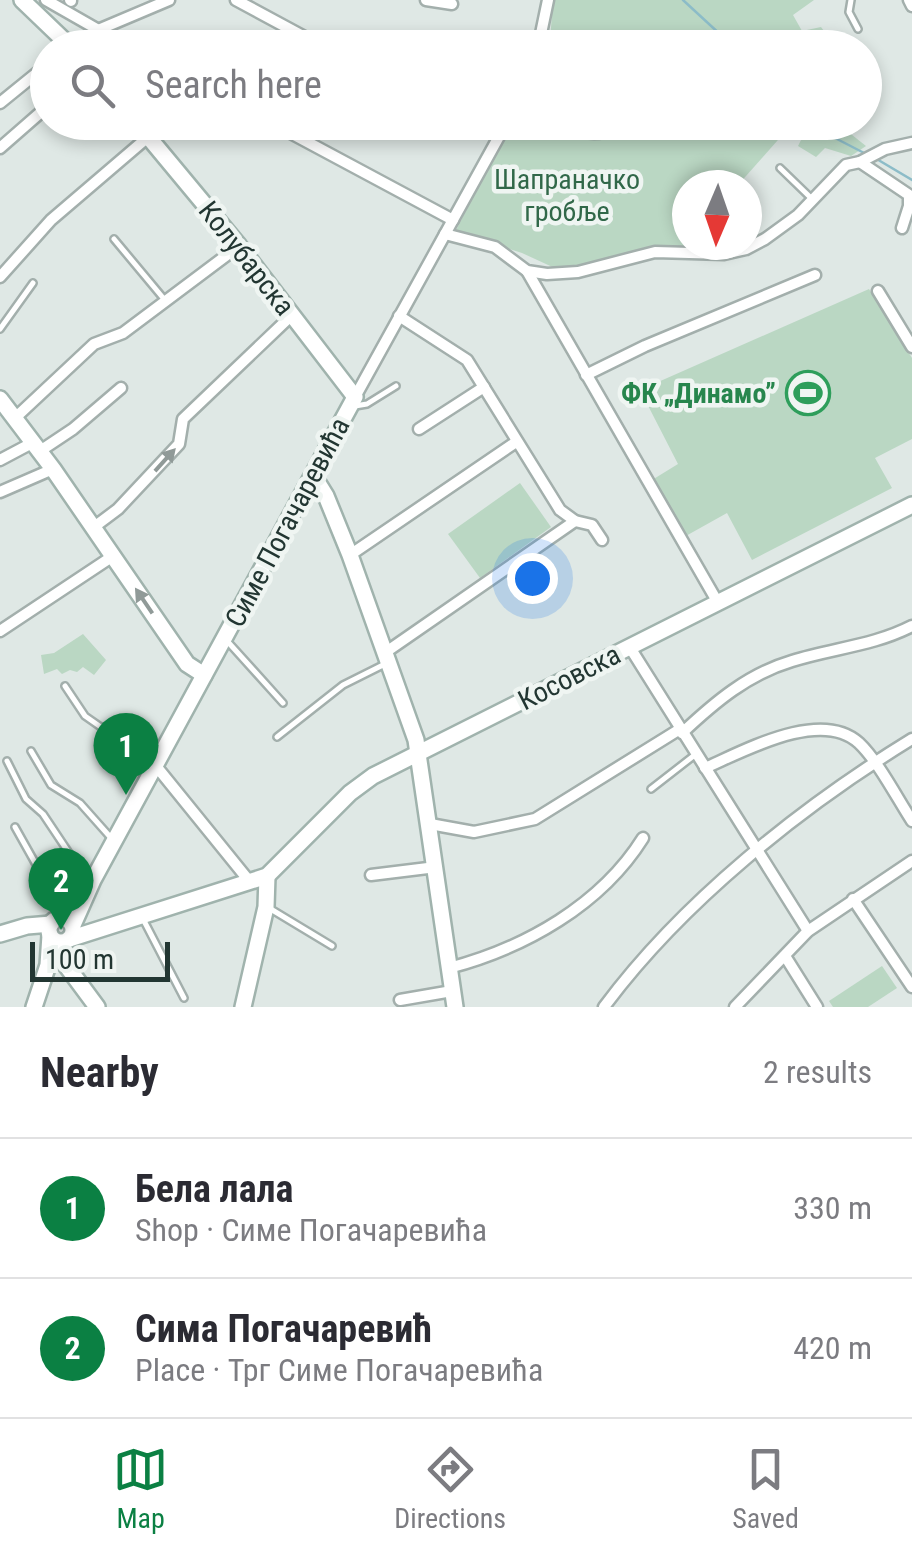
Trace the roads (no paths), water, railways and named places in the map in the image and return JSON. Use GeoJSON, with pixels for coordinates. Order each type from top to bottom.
{"type":"FeatureCollection","features":[{"type":"Feature","properties":{"kind":"street"},"geometry":{"type":"LineString","coordinates":[[22,0],[54,30]]}},
{"type":"Feature","properties":{"kind":"street"},"geometry":{"type":"LineString","coordinates":[[46,0],[98,30],[169,0]]}},
{"type":"Feature","properties":{"kind":"street"},"geometry":{"type":"LineString","coordinates":[[236,0],[292,30]]}},
{"type":"Feature","properties":{"kind":"street"},"geometry":{"type":"LineString","coordinates":[[426,0],[452,4]]}},
{"type":"Feature","properties":{"kind":"street"},"geometry":{"type":"LineString","coordinates":[[542,30],[548,0]]}},
{"type":"Feature","properties":{"kind":"street"},"geometry":{"type":"LineString","coordinates":[[0,104],[30,79]]}},
{"type":"Feature","properties":{"kind":"street"},"geometry":{"type":"LineString","coordinates":[[0,148],[30,122]]}},
{"type":"Feature","properties":{"kind":"street"},"geometry":{"type":"LineString","coordinates":[[0,277],[51,220],[144,140]]}},
{"type":"Feature","properties":{"kind":"street","name":"Колубарска"},"geometry":{"type":"LineString","coordinates":[[151,140],[239,246],[352,401]]}},
{"type":"Feature","properties":{"kind":"street"},"geometry":{"type":"LineString","coordinates":[[304,140],[453,220]]}},
{"type":"Feature","properties":{"kind":"street","name":"Симе Погачаревића"},"geometry":{"type":"LineString","coordinates":[[34,1007],[61,935],[497,140]]}},
{"type":"Feature","properties":{"kind":"street"},"geometry":{"type":"LineString","coordinates":[[527,271],[578,272],[655,252],[724,254],[746,249],[813,200],[846,165],[876,152],[912,144]]}},
{"type":"Feature","properties":{"kind":"street"},"geometry":{"type":"LineString","coordinates":[[861,161],[908,195],[902,228]]}},
{"type":"Feature","properties":{"kind":"street"},"geometry":{"type":"LineString","coordinates":[[445,234],[495,247],[527,271],[717,602]]}},
{"type":"Feature","properties":{"kind":"street"},"geometry":{"type":"LineString","coordinates":[[15,418],[94,344],[123,333],[239,246]]}},
{"type":"Feature","properties":{"kind":"street"},"geometry":{"type":"LineString","coordinates":[[586,375],[815,275]]}},
{"type":"Feature","properties":{"kind":"street"},"geometry":{"type":"LineString","coordinates":[[878,291],[912,348]]}},
{"type":"Feature","properties":{"kind":"street"},"geometry":{"type":"LineString","coordinates":[[94,528],[118,509],[179,444],[180,423],[292,315]]}},
{"type":"Feature","properties":{"kind":"street"},"geometry":{"type":"LineString","coordinates":[[399,316],[466,360],[560,510],[575,521],[592,525],[602,540]]}},
{"type":"Feature","properties":{"kind":"street"},"geometry":{"type":"LineString","coordinates":[[419,429],[484,387]]}},
{"type":"Feature","properties":{"kind":"street"},"geometry":{"type":"LineString","coordinates":[[0,460],[73,429],[121,388]]}},
{"type":"Feature","properties":{"kind":"street"},"geometry":{"type":"LineString","coordinates":[[0,400],[53,469],[187,664],[204,675]]}},
{"type":"Feature","properties":{"kind":"street"},"geometry":{"type":"LineString","coordinates":[[350,555],[516,442]]}},
{"type":"Feature","properties":{"kind":"street"},"geometry":{"type":"LineString","coordinates":[[0,492],[53,469]]}},
{"type":"Feature","properties":{"kind":"street"},"geometry":{"type":"LineString","coordinates":[[313,475],[326,496],[388,657],[418,753],[430,824],[454,999],[400,1000]]}},
{"type":"Feature","properties":{"kind":"street","name":"Косовска"},"geometry":{"type":"LineString","coordinates":[[0,934],[28,926],[61,935],[91,930],[267,876],[362,783],[912,505]]}},
{"type":"Feature","properties":{"kind":"street"},"geometry":{"type":"LineString","coordinates":[[388,657],[575,521]]}},
{"type":"Feature","properties":{"kind":"street"},"geometry":{"type":"LineString","coordinates":[[0,630],[114,556]]}},
{"type":"Feature","properties":{"kind":"street"},"geometry":{"type":"LineString","coordinates":[[430,824],[474,832],[535,818],[681,731],[722,697],[765,671],[809,656],[876,642],[912,626]]}},
{"type":"Feature","properties":{"kind":"street"},"geometry":{"type":"LineString","coordinates":[[629,646],[808,932]]}},
{"type":"Feature","properties":{"kind":"street"},"geometry":{"type":"LineString","coordinates":[[705,768],[810,729],[852,738],[861,744],[912,821]]}},
{"type":"Feature","properties":{"kind":"street"},"geometry":{"type":"LineString","coordinates":[[604,1007],[646,955],[757,851],[912,738]]}},
{"type":"Feature","properties":{"kind":"street"},"geometry":{"type":"LineString","coordinates":[[156,766],[250,882]]}},
{"type":"Feature","properties":{"kind":"street"},"geometry":{"type":"LineString","coordinates":[[449,968],[516,945],[568,914],[614,876],[643,838]]}},
{"type":"Feature","properties":{"kind":"street"},"geometry":{"type":"LineString","coordinates":[[735,1007],[808,932],[912,861]]}},
{"type":"Feature","properties":{"kind":"street"},"geometry":{"type":"LineString","coordinates":[[371,875],[436,867]]}},
{"type":"Feature","properties":{"kind":"street"},"geometry":{"type":"LineString","coordinates":[[243,1007],[266,907],[267,876]]}},
{"type":"Feature","properties":{"kind":"street"},"geometry":{"type":"LineString","coordinates":[[854,899],[912,987]]}},
{"type":"Feature","properties":{"kind":"street"},"geometry":{"type":"LineString","coordinates":[[61,935],[97,1007]]}},
{"type":"Feature","properties":{"kind":"street"},"geometry":{"type":"LineString","coordinates":[[785,956],[817,1007]]}},
{"type":"Feature","properties":{"kind":"lane"},"geometry":{"type":"LineString","coordinates":[[851,0],[848,12],[858,30]]}},
{"type":"Feature","properties":{"kind":"lane"},"geometry":{"type":"LineString","coordinates":[[780,168],[813,200]]}},
{"type":"Feature","properties":{"kind":"lane"},"geometry":{"type":"LineString","coordinates":[[114,239],[166,301]]}},
{"type":"Feature","properties":{"kind":"lane"},"geometry":{"type":"LineString","coordinates":[[0,329],[33,283]]}},
{"type":"Feature","properties":{"kind":"lane","name":"Симе Погачаревића"},"geometry":{"type":"LineString","coordinates":[[352,401],[368,404],[396,386]]}},
{"type":"Feature","properties":{"kind":"lane","name":"Симе Погачаревића"},"geometry":{"type":"LineString","coordinates":[[225,639],[283,703]]}},
{"type":"Feature","properties":{"kind":"lane"},"geometry":{"type":"LineString","coordinates":[[277,737],[343,685],[388,657]]}},
{"type":"Feature","properties":{"kind":"lane"},"geometry":{"type":"LineString","coordinates":[[64,686],[85,716],[156,766]]}},
{"type":"Feature","properties":{"kind":"lane"},"geometry":{"type":"LineString","coordinates":[[31,752],[51,785],[80,802],[114,842]]}},
{"type":"Feature","properties":{"kind":"lane"},"geometry":{"type":"LineString","coordinates":[[651,788],[696,754]]}},
{"type":"Feature","properties":{"kind":"lane"},"geometry":{"type":"LineString","coordinates":[[7,761],[26,799],[43,814],[79,868],[92,880]]}},
{"type":"Feature","properties":{"kind":"lane"},"geometry":{"type":"LineString","coordinates":[[16,827],[45,883],[61,935]]}},
{"type":"Feature","properties":{"kind":"lane"},"geometry":{"type":"LineString","coordinates":[[266,907],[332,946]]}},
{"type":"Feature","properties":{"kind":"lane"},"geometry":{"type":"LineString","coordinates":[[141,914],[184,998]]}},
{"type":"Feature","properties":{"kind":"waterway"},"geometry":{"type":"LineString","coordinates":[[683,0],[716,30]]}},
{"type":"Feature","properties":{"kind":"waterway"},"geometry":{"type":"LineString","coordinates":[[839,140],[868,155]]}},
{"type":"Feature","properties":{"kind":"waterway"},"geometry":{"type":"LineString","coordinates":[[875,158],[912,180]]}},
{"type":"Feature","properties":{"kind":"place","name":"ФК „Динамо”"},"geometry":{"type":"Point","coordinates":[808,393]}},
{"type":"Feature","properties":{"kind":"place","name":"Бела лала"},"geometry":{"type":"Point","coordinates":[126,795]}},
{"type":"Feature","properties":{"kind":"place","name":"Сима Погачаревић"},"geometry":{"type":"Point","coordinates":[61,930]}},
{"type":"Feature","properties":{"kind":"park label","name":"Шапраначко гробље"},"geometry":{"type":"Point","coordinates":[567,195]}}]}
